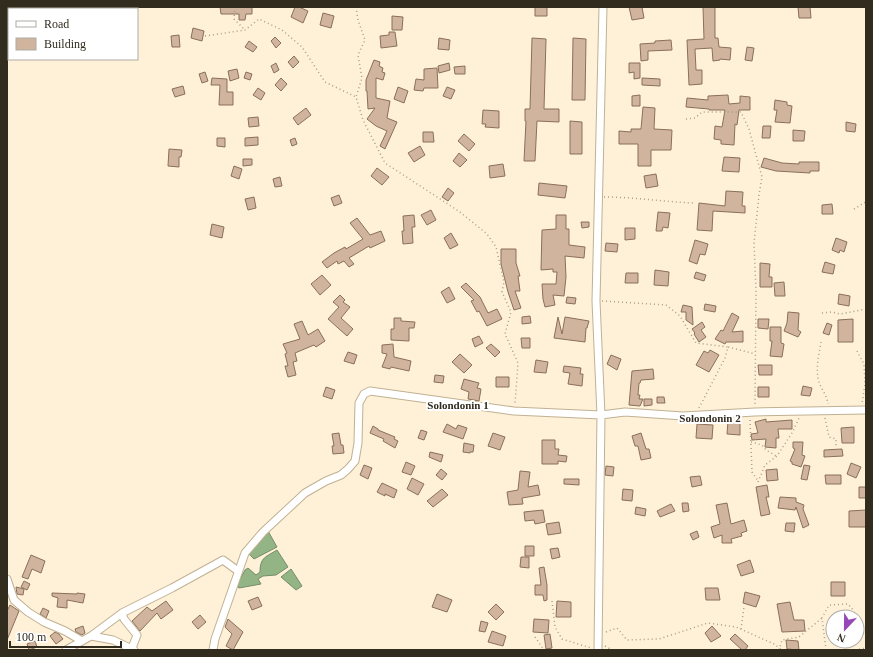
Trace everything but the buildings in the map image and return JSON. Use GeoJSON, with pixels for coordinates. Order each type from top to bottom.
{"type":"FeatureCollection","features":[{"type":"Feature","properties":{"kind":"street"},"geometry":{"type":"LineString","coordinates":[[598,650],[601,415],[596,301],[603,7]]}},
{"type":"Feature","properties":{"kind":"street"},"geometry":{"type":"LineString","coordinates":[[213,650],[215,638],[245,553],[264,532],[305,493],[326,481],[341,475],[355,461],[358,443],[359,403],[364,394],[370,391],[514,411],[601,415],[625,412],[683,416],[752,412],[863,410]]}},
{"type":"Feature","properties":{"kind":"street"},"geometry":{"type":"LineString","coordinates":[[66,650],[91,636],[122,613],[223,560],[238,571]]}},
{"type":"Feature","properties":{"kind":"street"},"geometry":{"type":"LineString","coordinates":[[7,579],[14,600],[28,612],[44,622],[82,641]]}},
{"type":"Feature","properties":{"kind":"street"},"geometry":{"type":"LineString","coordinates":[[91,636],[113,640],[133,649],[137,635],[124,619],[122,613]]}},
{"type":"Feature","properties":{"kind":"path"},"geometry":{"type":"LineString","coordinates":[[235,7],[234,19],[245,30]]}},
{"type":"Feature","properties":{"kind":"path"},"geometry":{"type":"LineString","coordinates":[[356,7],[358,20],[365,40],[358,55],[362,78],[356,97],[363,120],[386,163],[460,212],[487,234],[496,247],[504,282],[502,292],[512,312],[505,334],[518,363],[514,411]]}},
{"type":"Feature","properties":{"kind":"path"},"geometry":{"type":"LineString","coordinates":[[205,36],[245,30],[259,19],[282,30],[302,48],[325,82],[356,97]]}},
{"type":"Feature","properties":{"kind":"path"},"geometry":{"type":"LineString","coordinates":[[686,119],[695,118],[702,112],[741,112],[756,149],[762,177],[754,243],[756,290],[751,442],[752,472],[758,482],[765,465],[776,456],[792,433],[802,411]]}},
{"type":"Feature","properties":{"kind":"path"},"geometry":{"type":"LineString","coordinates":[[598,197],[633,197],[671,202],[694,203]]}},
{"type":"Feature","properties":{"kind":"path"},"geometry":{"type":"LineString","coordinates":[[854,208],[866,202]]}},
{"type":"Feature","properties":{"kind":"path"},"geometry":{"type":"LineString","coordinates":[[596,301],[666,305],[680,316],[696,343],[728,347],[755,354]]}},
{"type":"Feature","properties":{"kind":"path"},"geometry":{"type":"LineString","coordinates":[[822,313],[832,312],[840,314],[866,309]]}},
{"type":"Feature","properties":{"kind":"path"},"geometry":{"type":"LineString","coordinates":[[821,342],[818,360],[818,378],[827,397],[826,410],[829,436],[836,439],[836,446]]}},
{"type":"Feature","properties":{"kind":"path"},"geometry":{"type":"LineString","coordinates":[[696,415],[725,358],[728,347]]}},
{"type":"Feature","properties":{"kind":"path"},"geometry":{"type":"LineString","coordinates":[[857,351],[865,368],[863,410]]}},
{"type":"Feature","properties":{"kind":"path"},"geometry":{"type":"LineString","coordinates":[[751,442],[762,445],[766,450],[776,456]]}},
{"type":"Feature","properties":{"kind":"path"},"geometry":{"type":"LineString","coordinates":[[552,601],[555,627],[562,639],[598,650]]}},
{"type":"Feature","properties":{"kind":"path"},"geometry":{"type":"LineString","coordinates":[[827,609],[829,605],[848,604],[852,609]]}},
{"type":"Feature","properties":{"kind":"path"},"geometry":{"type":"LineString","coordinates":[[741,629],[744,607]]}},
{"type":"Feature","properties":{"kind":"path"},"geometry":{"type":"LineString","coordinates":[[598,634],[617,628],[627,640],[659,638],[708,623],[736,627],[774,644],[780,649],[782,640],[799,637],[822,618],[825,612]]}},
{"type":"Feature","properties":{"kind":"path"},"geometry":{"type":"LineString","coordinates":[[822,618],[823,637],[826,650]]}},
{"type":"Feature","properties":{"kind":"path"},"geometry":{"type":"LineString","coordinates":[[535,638],[544,650]]}},
{"type":"Feature","properties":{"kind":"path"},"geometry":{"type":"LineString","coordinates":[[855,650],[866,648]]}},
{"type":"Feature","properties":{"kind":"shaded area"},"geometry":{"type":"Polygon","coordinates":[[[268,531],[277,547],[254,559],[249,554],[262,535],[268,531]]]}},
{"type":"Feature","properties":{"kind":"shaded area"},"geometry":{"type":"Polygon","coordinates":[[[277,550],[288,567],[276,575],[263,576],[258,579],[261,584],[239,588],[237,585],[245,570],[248,568],[256,575],[260,572],[262,560],[277,550]]]}},
{"type":"Feature","properties":{"kind":"shaded area"},"geometry":{"type":"Polygon","coordinates":[[[291,569],[302,586],[296,590],[281,577],[291,569]]]}},
{"type":"Feature","properties":{"kind":"district","name":"Solondonin 1"},"geometry":{"type":"Point","coordinates":[458,405]}},
{"type":"Feature","properties":{"kind":"district","name":"Solondonin 2"},"geometry":{"type":"Point","coordinates":[710,418]}}]}
